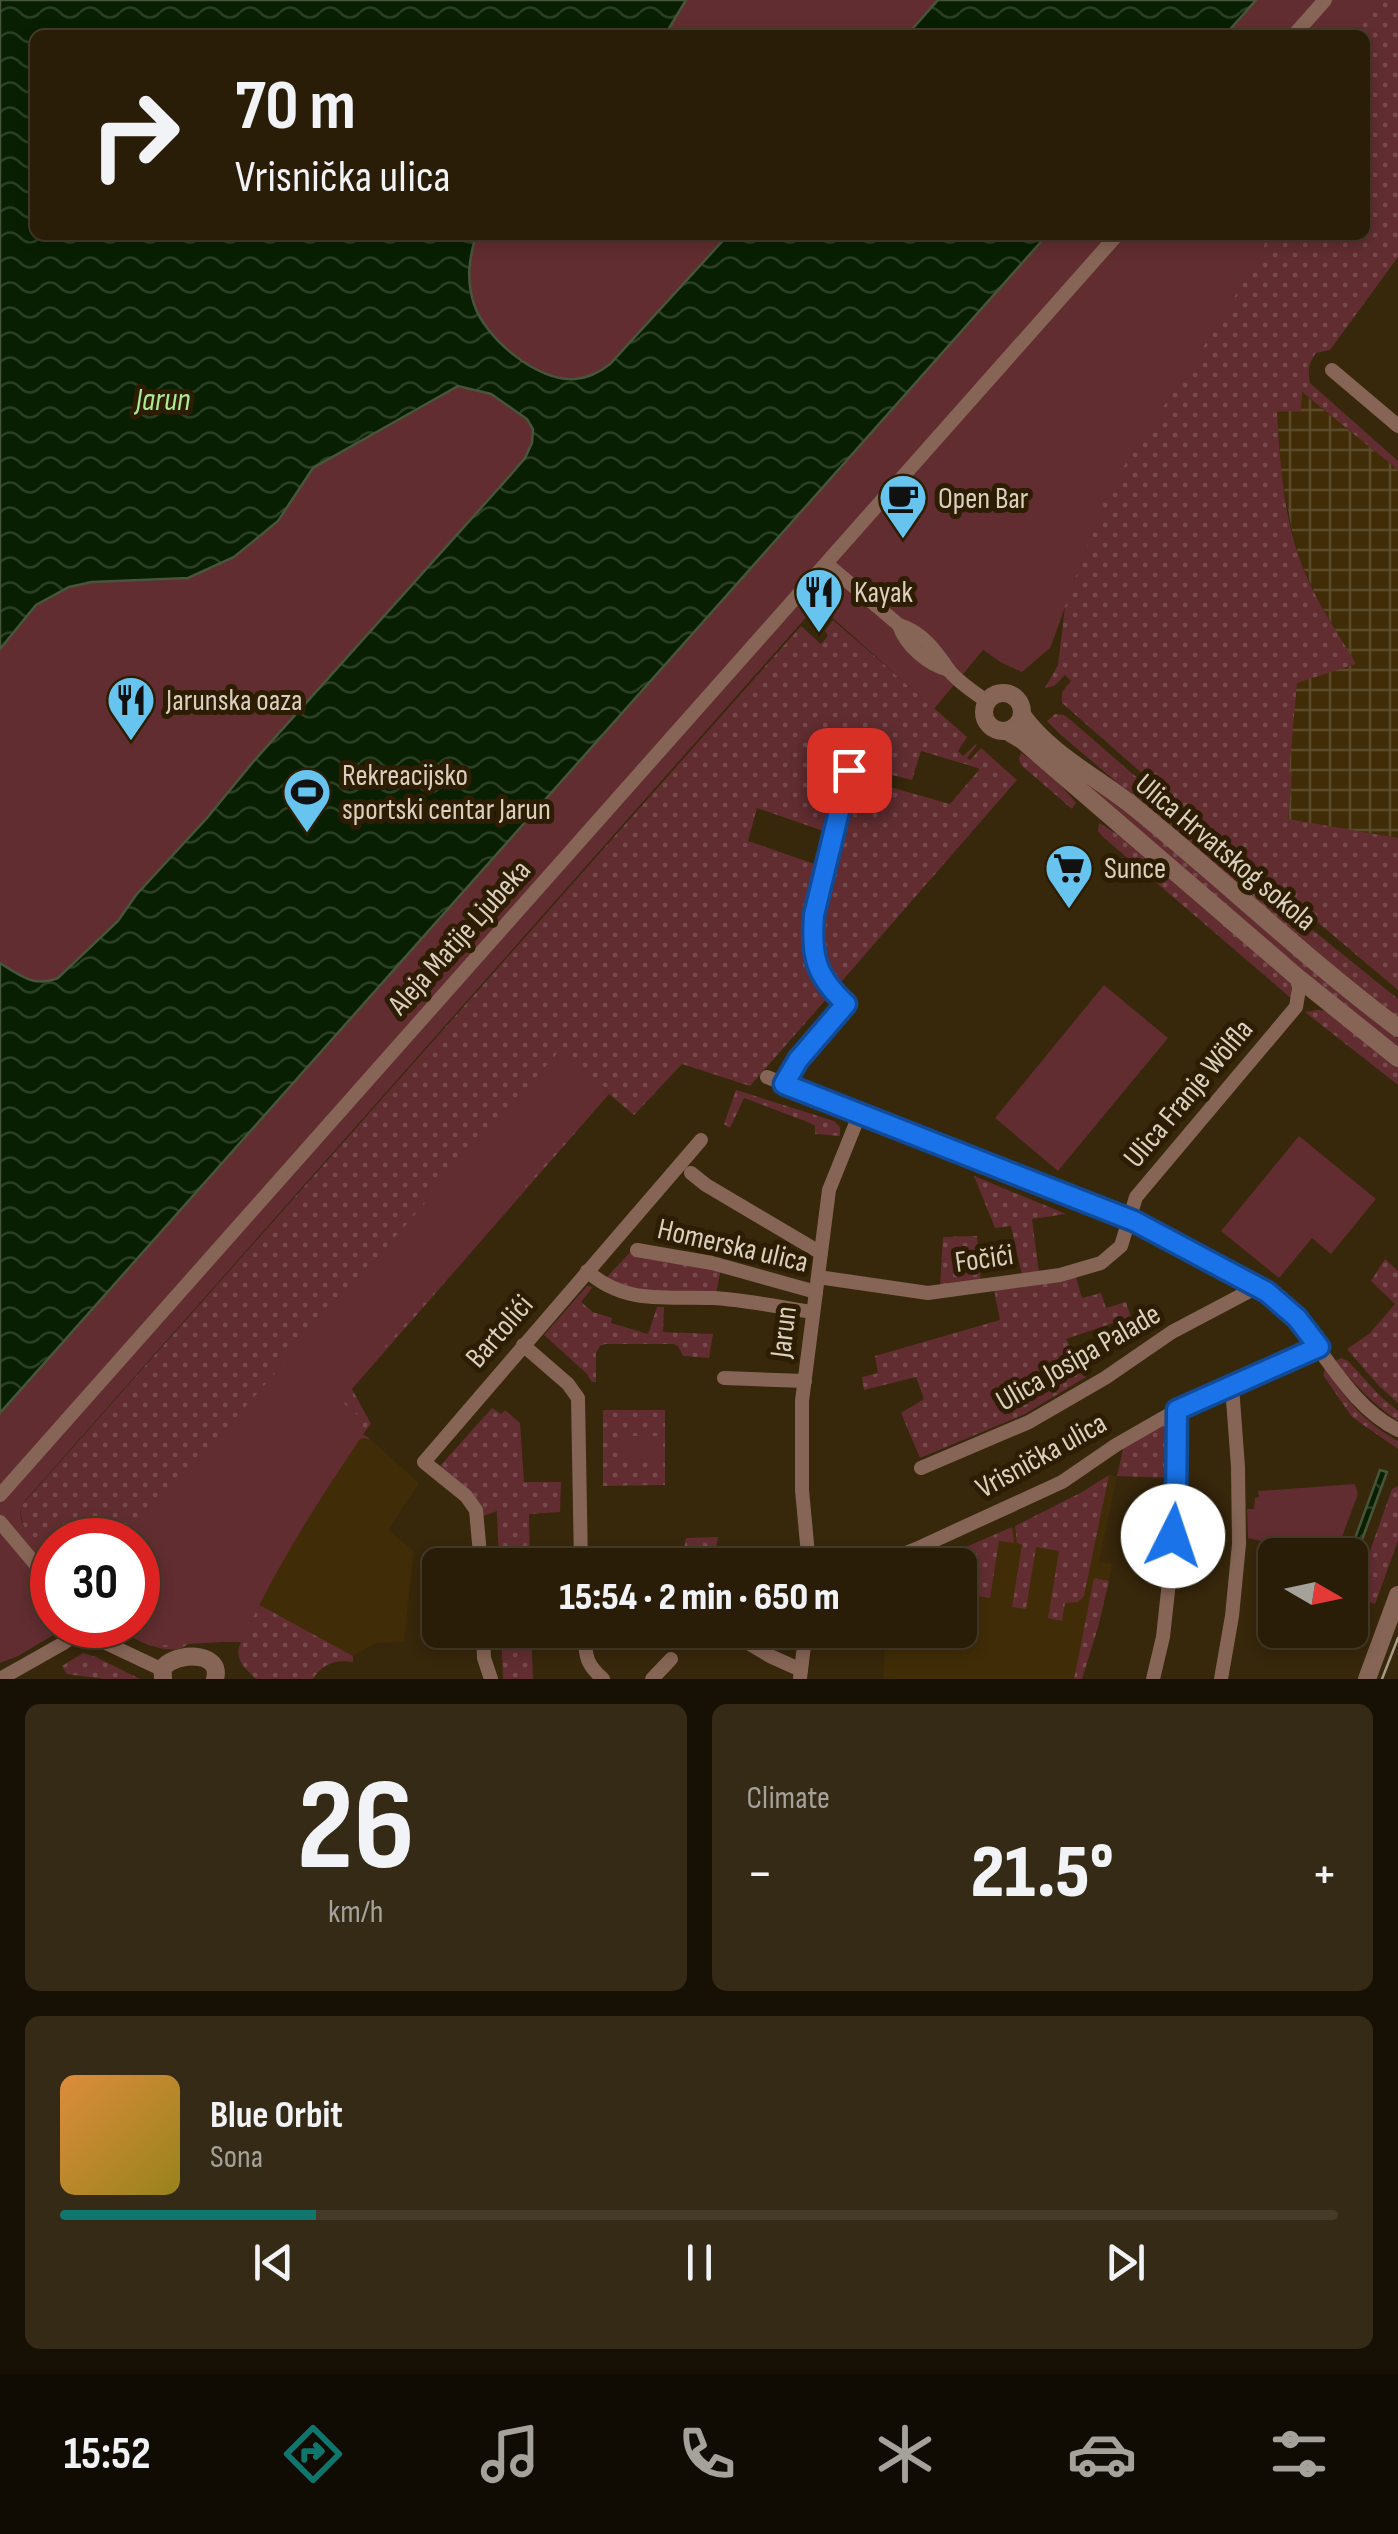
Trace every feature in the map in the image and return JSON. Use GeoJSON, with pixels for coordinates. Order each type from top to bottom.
{"type":"FeatureCollection","features":[{"type":"Feature","properties":{"kind":"street"},"geometry":{"type":"LineString","coordinates":[[1298,30],[1325,0]]}},
{"type":"Feature","properties":{"kind":"street","name":"Aleja Matije Ljubeka"},"geometry":{"type":"LineString","coordinates":[[0,1495],[1114,240]]}},
{"type":"Feature","properties":{"kind":"street"},"geometry":{"type":"LineString","coordinates":[[1332,370],[1398,426]]}},
{"type":"Feature","properties":{"kind":"street"},"geometry":{"type":"LineString","coordinates":[[828,564],[899,625],[912,630],[940,654],[949,670],[987,702]]}},
{"type":"Feature","properties":{"kind":"street"},"geometry":{"type":"LineString","coordinates":[[1007,692],[1021,704],[1022,715],[1017,726],[1006,731],[996,730],[984,712],[987,702],[996,694],[1007,692]]}},
{"type":"Feature","properties":{"kind":"street","name":"Ulica Hrvatskog sokola"},"geometry":{"type":"LineString","coordinates":[[1022,715],[1040,736],[1135,808],[1328,974],[1398,1028]]}},
{"type":"Feature","properties":{"kind":"street","name":"Ulica Hrvatskog sokola"},"geometry":{"type":"LineString","coordinates":[[1006,731],[1027,744],[1297,977],[1398,1058]]}},
{"type":"Feature","properties":{"kind":"street"},"geometry":{"type":"LineString","coordinates":[[784,1084],[798,1060],[846,1004],[817,970],[812,933],[849,770]]}},
{"type":"Feature","properties":{"kind":"street"},"geometry":{"type":"LineString","coordinates":[[1297,977],[1296,1006],[1326,1001]]}},
{"type":"Feature","properties":{"kind":"street","name":"Ulica Franje Wölfla"},"geometry":{"type":"LineString","coordinates":[[1129,1218],[1136,1197],[1296,1006]]}},
{"type":"Feature","properties":{"kind":"street"},"geometry":{"type":"LineString","coordinates":[[766,1077],[1129,1218],[1259,1286],[1286,1307],[1361,1403],[1398,1430]]}},
{"type":"Feature","properties":{"kind":"street","name":"Jarun"},"geometry":{"type":"LineString","coordinates":[[807,1548],[801,1448],[828,1190],[860,1113]]}},
{"type":"Feature","properties":{"kind":"street","name":"Bartolići"},"geometry":{"type":"LineString","coordinates":[[479,1548],[476,1510],[466,1496],[424,1462],[701,1140]]}},
{"type":"Feature","properties":{"kind":"street"},"geometry":{"type":"LineString","coordinates":[[692,1173],[722,1195],[822,1253]]}},
{"type":"Feature","properties":{"kind":"street","name":"Fočići"},"geometry":{"type":"LineString","coordinates":[[817,1285],[928,1293],[1060,1275],[1102,1263],[1112,1256],[1123,1243],[1129,1218]]}},
{"type":"Feature","properties":{"kind":"street","name":"Homerska ulica"},"geometry":{"type":"LineString","coordinates":[[637,1250],[817,1285]]}},
{"type":"Feature","properties":{"kind":"street"},"geometry":{"type":"LineString","coordinates":[[587,1271],[602,1285],[650,1299],[715,1298],[814,1312]]}},
{"type":"Feature","properties":{"kind":"street","name":"Ulica Josipa Palade"},"geometry":{"type":"LineString","coordinates":[[921,1468],[1029,1422],[1172,1332],[1259,1286]]}},
{"type":"Feature","properties":{"kind":"street"},"geometry":{"type":"LineString","coordinates":[[523,1345],[568,1384],[578,1398],[582,1548]]}},
{"type":"Feature","properties":{"kind":"street","name":"Vrisnička ulica"},"geometry":{"type":"LineString","coordinates":[[918,1548],[1062,1482],[1177,1410],[1319,1347]]}},
{"type":"Feature","properties":{"kind":"street"},"geometry":{"type":"LineString","coordinates":[[724,1378],[805,1381]]}},
{"type":"Feature","properties":{"kind":"street"},"geometry":{"type":"LineString","coordinates":[[1221,1679],[1239,1544],[1232,1386]]}},
{"type":"Feature","properties":{"kind":"street"},"geometry":{"type":"LineString","coordinates":[[1152,1679],[1163,1638],[1176,1508],[1177,1410]]}},
{"type":"Feature","properties":{"kind":"street"},"geometry":{"type":"LineString","coordinates":[[0,1522],[30,1556]]}},
{"type":"Feature","properties":{"kind":"street"},"geometry":{"type":"LineString","coordinates":[[1367,1679],[1398,1595]]}},
{"type":"Feature","properties":{"kind":"street"},"geometry":{"type":"LineString","coordinates":[[0,1679],[55,1648]]}},
{"type":"Feature","properties":{"kind":"street"},"geometry":{"type":"LineString","coordinates":[[115,1648],[163,1674],[166,1665],[179,1660],[207,1658],[218,1670],[216,1679]]}},
{"type":"Feature","properties":{"kind":"street"},"geometry":{"type":"LineString","coordinates":[[484,1648],[491,1679]]}},
{"type":"Feature","properties":{"kind":"street"},"geometry":{"type":"LineString","coordinates":[[585,1648],[589,1666],[603,1679]]}},
{"type":"Feature","properties":{"kind":"street"},"geometry":{"type":"LineString","coordinates":[[756,1648],[800,1674],[804,1648]]}},
{"type":"Feature","properties":{"kind":"street"},"geometry":{"type":"LineString","coordinates":[[652,1679],[671,1659]]}},
{"type":"Feature","properties":{"kind":"shaded area","name":"Rekreacijsko sportski centar Jarun"},"geometry":{"type":"Polygon","coordinates":[[[0,0],[1377,0],[1360,30],[30,30],[30,240],[1266,240],[1217,326],[1106,493],[1050,648],[1022,672],[983,650],[934,709],[824,610],[809,614],[23,1503],[21,1520],[30,1534],[32,1648],[0,1663],[0,0]]]}},
{"type":"Feature","properties":{"kind":"shaded area"},"geometry":{"type":"Polygon","coordinates":[[[1356,0],[1398,0],[1398,257],[1330,350],[1316,353],[1310,364],[1310,383],[1398,461],[1398,470],[1302,392],[1301,411],[1277,411],[1283,487],[1294,542],[1311,587],[1356,664],[1297,683],[1288,819],[1398,838],[1398,990],[1062,703],[1062,692],[1071,681],[1065,675],[1054,686],[1045,688],[1058,665],[1065,607],[1050,648],[1037,637],[1144,240],[1370,240],[1370,30],[1331,30],[1356,0]]]}},
{"type":"Feature","properties":{"kind":"shaded area"},"geometry":{"type":"Polygon","coordinates":[[[1300,391],[1398,470],[1398,838],[1288,820],[1297,682],[1355,664],[1317,598],[1292,531],[1281,473],[1277,411],[1301,411],[1300,391]]]}},
{"type":"Feature","properties":{"kind":"shaded area"},"geometry":{"type":"Polygon","coordinates":[[[833,620],[967,737],[958,751],[963,756],[976,744],[967,758],[970,760],[981,748],[1017,780],[835,989],[820,957],[817,922],[849,792],[862,768],[846,764],[829,833],[757,808],[748,841],[820,866],[811,916],[811,949],[820,981],[829,996],[750,1086],[682,1064],[634,1115],[609,1094],[352,1389],[371,1424],[363,1434],[370,1439],[359,1440],[306,1520],[258,1604],[353,1656],[353,1662],[330,1664],[313,1679],[256,1679],[239,1658],[241,1642],[220,1642],[225,1626],[222,1621],[217,1619],[206,1637],[200,1635],[203,1608],[195,1607],[194,1632],[189,1643],[180,1648],[160,1648],[160,1518],[30,1518],[30,1537],[21,1506],[801,626],[821,644],[828,636],[825,631],[833,620]],[[921,751],[912,780],[876,771],[872,782],[950,804],[979,770],[921,751]]]}},
{"type":"Feature","properties":{"kind":"shaded area"},"geometry":{"type":"Polygon","coordinates":[[[1055,714],[1073,722],[1304,923],[1398,999],[1398,1021],[1061,735],[1047,721],[1055,714]]]}},
{"type":"Feature","properties":{"kind":"shaded area"},"geometry":{"type":"Polygon","coordinates":[[[1032,740],[1113,800],[1398,1038],[1398,1050],[1366,1025],[1032,740]]]}},
{"type":"Feature","properties":{"kind":"shaded area"},"geometry":{"type":"Polygon","coordinates":[[[1021,753],[1050,773],[1076,803],[1072,809],[1021,765],[1021,753]]]}},
{"type":"Feature","properties":{"kind":"shaded area"},"geometry":{"type":"Polygon","coordinates":[[[1099,823],[1127,840],[1291,983],[1292,999],[1103,837],[1098,831],[1099,823]]]}},
{"type":"Feature","properties":{"kind":"shaded area"},"geometry":{"type":"Polygon","coordinates":[[[1104,985],[1168,1038],[1058,1171],[995,1118],[1104,985]]]}},
{"type":"Feature","properties":{"kind":"shaded area"},"geometry":{"type":"Polygon","coordinates":[[[1327,1011],[1398,1066],[1398,1085],[1305,1012],[1327,1011]]]}},
{"type":"Feature","properties":{"kind":"shaded area"},"geometry":{"type":"Polygon","coordinates":[[[561,1049],[609,1091],[339,1399],[364,1421],[356,1430],[370,1439],[359,1440],[327,1489],[282,1563],[242,1641],[160,1645],[160,1518],[147,1518],[561,1049]]]}},
{"type":"Feature","properties":{"kind":"shaded area"},"geometry":{"type":"Polygon","coordinates":[[[736,1090],[834,1121],[840,1127],[840,1136],[815,1134],[815,1126],[810,1123],[744,1098],[730,1128],[724,1124],[736,1090]]]}},
{"type":"Feature","properties":{"kind":"shaded area"},"geometry":{"type":"Polygon","coordinates":[[[1299,1136],[1376,1199],[1331,1254],[1312,1238],[1279,1278],[1221,1231],[1299,1136]]]}},
{"type":"Feature","properties":{"kind":"shaded area"},"geometry":{"type":"Polygon","coordinates":[[[969,1162],[1102,1213],[1095,1217],[967,1168],[969,1162]]]}},
{"type":"Feature","properties":{"kind":"shaded area"},"geometry":{"type":"Polygon","coordinates":[[[974,1176],[1066,1214],[1032,1219],[1039,1273],[1022,1275],[1011,1226],[995,1228],[974,1176]]]}},
{"type":"Feature","properties":{"kind":"shaded area"},"geometry":{"type":"Polygon","coordinates":[[[977,1236],[981,1282],[940,1287],[943,1237],[977,1236]]]}},
{"type":"Feature","properties":{"kind":"shaded area"},"geometry":{"type":"Polygon","coordinates":[[[637,1245],[721,1269],[716,1294],[646,1292],[605,1279],[637,1245]]]}},
{"type":"Feature","properties":{"kind":"shaded area"},"geometry":{"type":"Polygon","coordinates":[[[1385,1259],[1398,1271],[1398,1403],[1347,1349],[1369,1334],[1395,1304],[1371,1281],[1385,1259]]]}},
{"type":"Feature","properties":{"kind":"shaded area"},"geometry":{"type":"Polygon","coordinates":[[[1076,1277],[1082,1298],[1101,1293],[1106,1308],[1126,1302],[1131,1317],[1066,1339],[1086,1377],[1025,1414],[920,1458],[901,1413],[924,1399],[916,1377],[864,1390],[862,1377],[878,1373],[875,1356],[1000,1320],[994,1290],[1076,1277]]]}},
{"type":"Feature","properties":{"kind":"shaded area"},"geometry":{"type":"Polygon","coordinates":[[[587,1286],[593,1287],[581,1302],[593,1312],[612,1318],[611,1323],[648,1334],[657,1307],[664,1307],[663,1332],[713,1334],[709,1358],[683,1356],[673,1344],[605,1344],[596,1353],[596,1382],[592,1382],[544,1335],[587,1286]]]}},
{"type":"Feature","properties":{"kind":"shaded area"},"geometry":{"type":"Polygon","coordinates":[[[1341,1358],[1398,1411],[1398,1421],[1349,1378],[1335,1361],[1341,1358]]]}},
{"type":"Feature","properties":{"kind":"shaded area"},"geometry":{"type":"Polygon","coordinates":[[[1325,1368],[1357,1409],[1398,1441],[1398,1449],[1352,1417],[1323,1375],[1325,1368]]]}},
{"type":"Feature","properties":{"kind":"shaded area"},"geometry":{"type":"Polygon","coordinates":[[[492,1408],[501,1414],[505,1410],[520,1423],[524,1482],[561,1482],[560,1512],[529,1514],[530,1548],[498,1548],[497,1511],[483,1516],[440,1466],[492,1408]]]}},
{"type":"Feature","properties":{"kind":"shaded area"},"geometry":{"type":"Polygon","coordinates":[[[603,1410],[665,1410],[665,1485],[603,1486],[603,1410]]]}},
{"type":"Feature","properties":{"kind":"shaded area"},"geometry":{"type":"Polygon","coordinates":[[[1166,1419],[1171,1422],[1172,1478],[1117,1476],[1123,1449],[1166,1419]]]}},
{"type":"Feature","properties":{"kind":"shaded area"},"geometry":{"type":"Polygon","coordinates":[[[620,1436],[662,1436],[661,1461],[619,1460],[620,1436]]]}},
{"type":"Feature","properties":{"kind":"shaded area"},"geometry":{"type":"Polygon","coordinates":[[[363,1438],[370,1439],[419,1483],[388,1530],[414,1551],[404,1642],[376,1643],[353,1656],[258,1604],[306,1520],[363,1438]]]}},
{"type":"Feature","properties":{"kind":"shaded area"},"geometry":{"type":"Polygon","coordinates":[[[1109,1475],[1117,1476],[1099,1562],[1112,1564],[1082,1679],[883,1679],[885,1648],[977,1648],[977,1548],[968,1548],[1041,1516],[1109,1475]]]}},
{"type":"Feature","properties":{"kind":"shaded area"},"geometry":{"type":"Polygon","coordinates":[[[1109,1475],[1084,1596],[1078,1602],[1065,1603],[1062,1621],[1048,1618],[1059,1551],[1036,1547],[1026,1609],[1012,1607],[1022,1545],[1017,1543],[1015,1526],[1109,1475]]]}},
{"type":"Feature","properties":{"kind":"shaded area"},"geometry":{"type":"Polygon","coordinates":[[[1355,1484],[1358,1494],[1342,1538],[1258,1540],[1248,1538],[1247,1509],[1254,1509],[1258,1491],[1355,1484]]]}},
{"type":"Feature","properties":{"kind":"shaded area"},"geometry":{"type":"Polygon","coordinates":[[[1398,1486],[1398,1541],[1375,1604],[1368,1602],[1368,1556],[1392,1489],[1398,1486]]]}},
{"type":"Feature","properties":{"kind":"shaded area"},"geometry":{"type":"Polygon","coordinates":[[[1012,1527],[1014,1543],[999,1541],[990,1598],[977,1596],[977,1548],[964,1548],[1012,1527]]]}},
{"type":"Feature","properties":{"kind":"shaded area"},"geometry":{"type":"Polygon","coordinates":[[[718,1537],[716,1548],[684,1548],[686,1538],[718,1537]]]}},
{"type":"Feature","properties":{"kind":"shaded area"},"geometry":{"type":"Polygon","coordinates":[[[1094,1578],[1109,1581],[1082,1679],[1074,1679],[1094,1578]]]}},
{"type":"Feature","properties":{"kind":"shaded area"},"geometry":{"type":"Polygon","coordinates":[[[502,1648],[532,1648],[533,1679],[503,1679],[502,1648]]]}},
{"type":"Feature","properties":{"kind":"shaded area"},"geometry":{"type":"Polygon","coordinates":[[[83,1653],[140,1679],[67,1674],[62,1666],[83,1653]]]}},
{"type":"Feature","properties":{"kind":"water","name":"Jarun"},"geometry":{"type":"Polygon","coordinates":[[[0,0],[686,0],[668,30],[30,30],[30,240],[475,240],[469,278],[480,317],[514,355],[529,366],[560,378],[585,377],[610,364],[723,240],[1043,240],[0,1413],[0,963],[21,976],[50,981],[58,978],[118,921],[136,895],[525,458],[533,429],[527,419],[491,394],[458,386],[313,468],[278,521],[234,557],[188,578],[92,582],[69,587],[36,605],[0,649],[0,0]]]}},
{"type":"Feature","properties":{"kind":"water"},"geometry":{"type":"Polygon","coordinates":[[[938,0],[1256,0],[1229,30],[911,30],[938,0]]]}},
{"type":"Feature","properties":{"kind":"water"},"geometry":{"type":"Polygon","coordinates":[[[1380,1470],[1387,1472],[1363,1538],[1355,1538],[1380,1470]]]}},
{"type":"Feature","properties":{"kind":"tram line"},"geometry":{"type":"LineString","coordinates":[[1382,1679],[1398,1638]]}},
{"type":"Feature","properties":{"kind":"place","name":"Open Bar"},"geometry":{"type":"Point","coordinates":[903,540]}},
{"type":"Feature","properties":{"kind":"place","name":"Kayak"},"geometry":{"type":"Point","coordinates":[819,634]}},
{"type":"Feature","properties":{"kind":"place","name":"Jarunska oaza"},"geometry":{"type":"Point","coordinates":[131,742]}},
{"type":"Feature","properties":{"kind":"place","name":"Rekreacijsko sportski centar Jarun"},"geometry":{"type":"Point","coordinates":[307,834]}},
{"type":"Feature","properties":{"kind":"place","name":"Sunce"},"geometry":{"type":"Point","coordinates":[1069,910]}},
{"type":"Feature","properties":{"kind":"route"},"geometry":{"type":"LineString","coordinates":[[849,770],[812,933],[817,970],[846,1004],[798,1060],[784,1084],[1134,1221],[1267,1292],[1297,1318],[1319,1347],[1177,1410],[1173,1536]]}}]}
